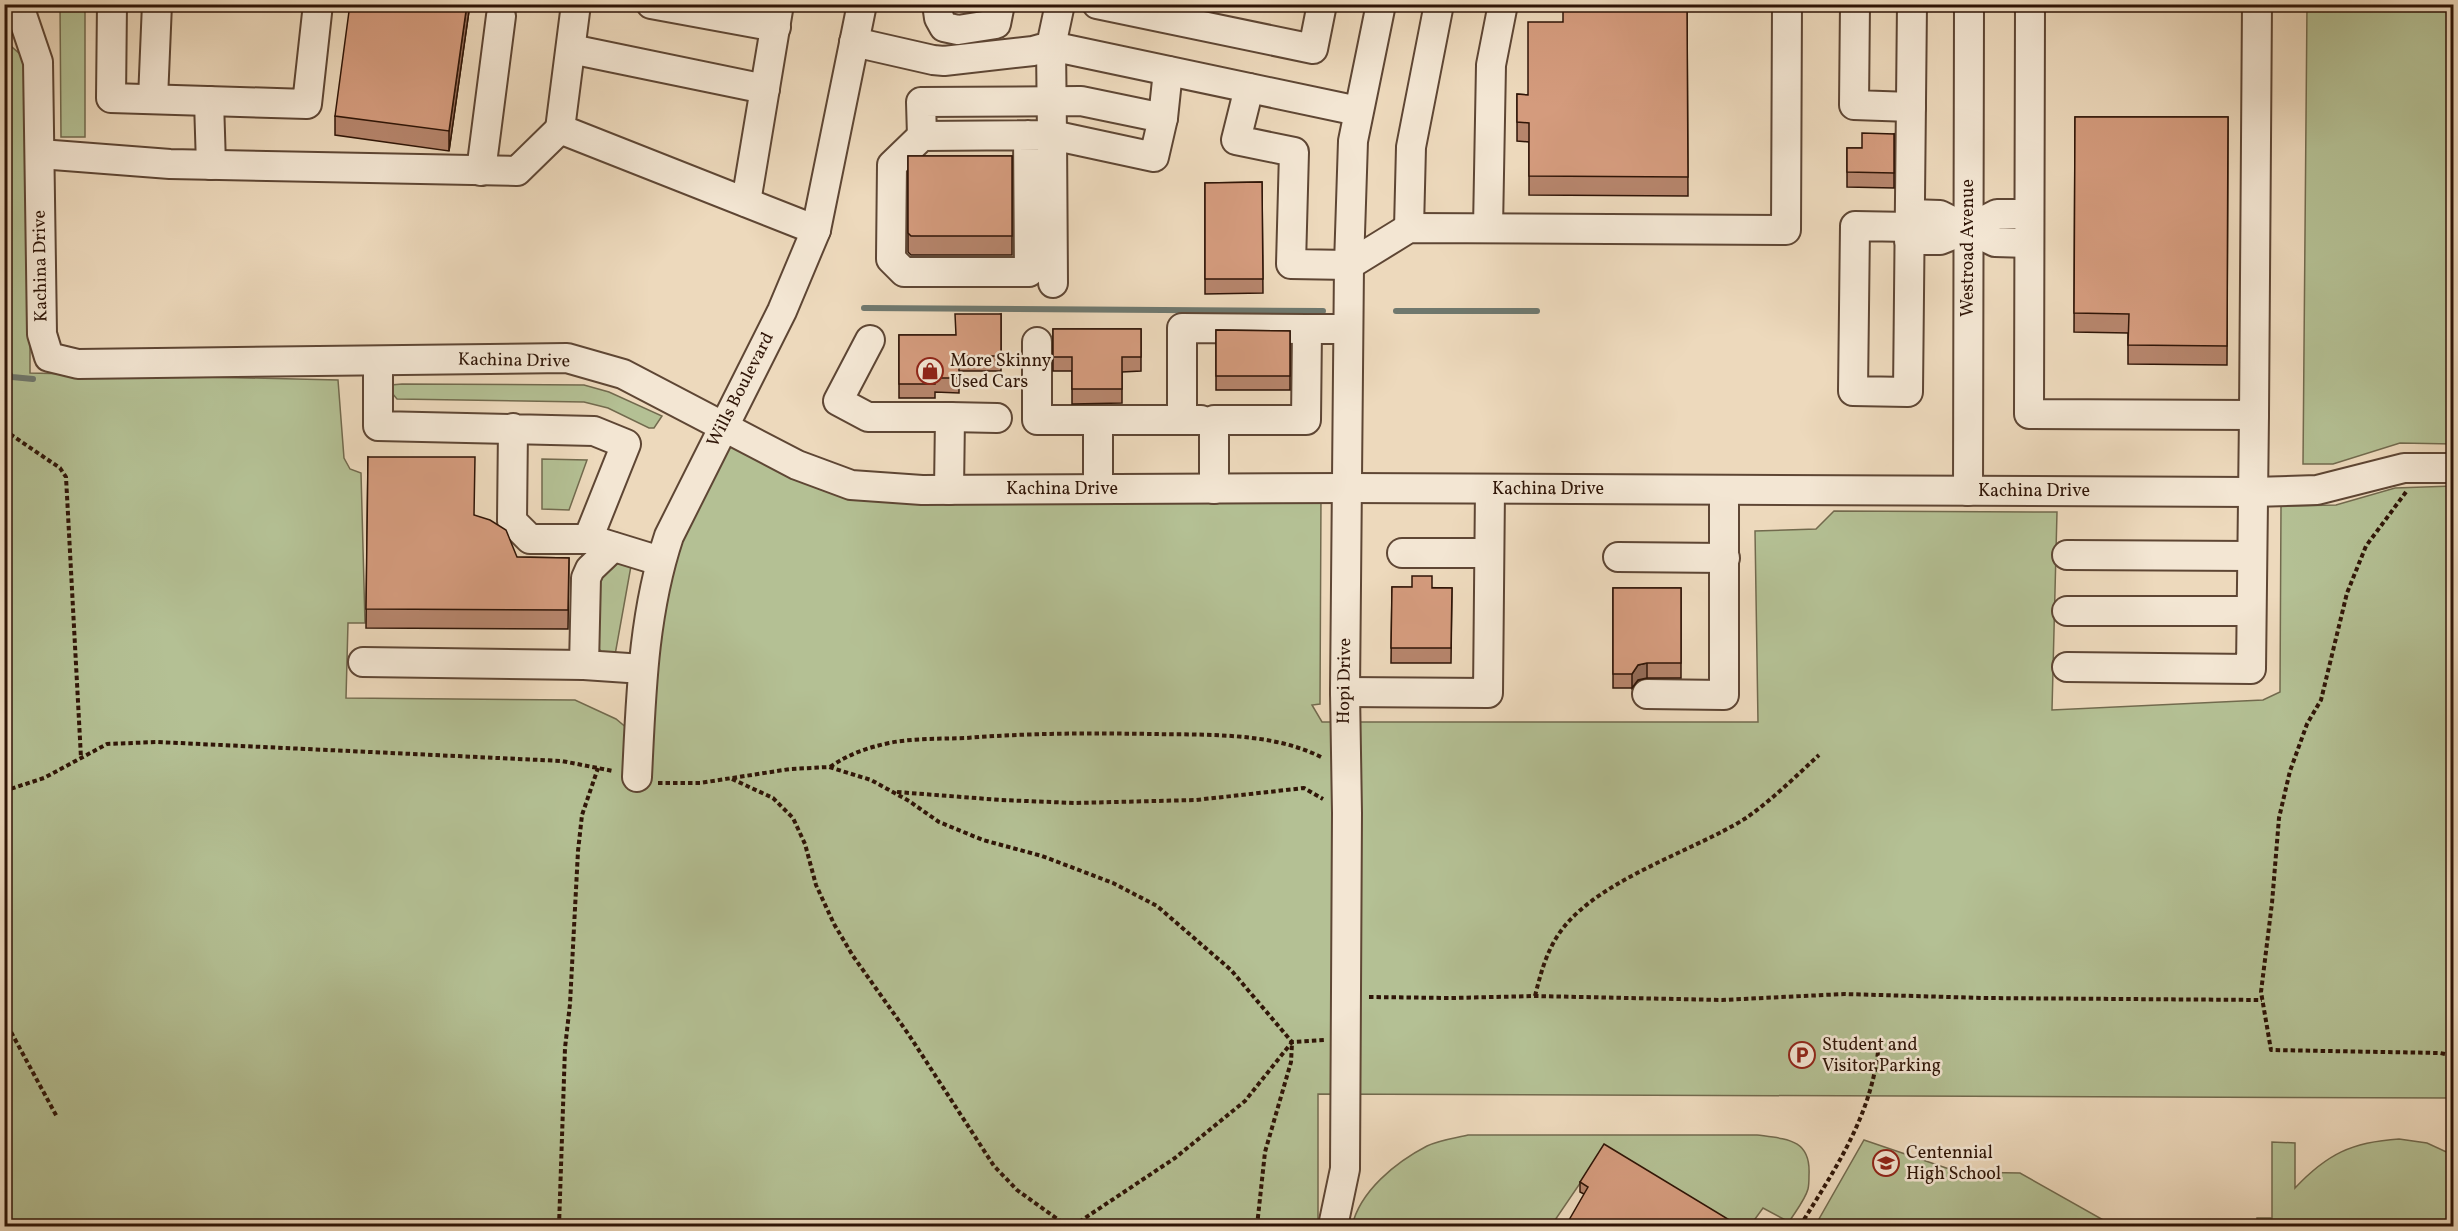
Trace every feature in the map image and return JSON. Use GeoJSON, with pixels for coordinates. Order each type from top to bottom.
{"type":"FeatureCollection","features":[{"type":"Feature","properties":{"kind":"street"},"geometry":{"type":"LineString","coordinates":[[112,4],[111,98],[307,104],[318,4]]}},
{"type":"Feature","properties":{"kind":"street"},"geometry":{"type":"LineString","coordinates":[[153,99],[157,4]]}},
{"type":"Feature","properties":{"kind":"street"},"geometry":{"type":"LineString","coordinates":[[40,154],[170,164],[517,171],[560,129],[576,4]]}},
{"type":"Feature","properties":{"kind":"street"},"geometry":{"type":"LineString","coordinates":[[651,4],[778,16],[746,202]]}},
{"type":"Feature","properties":{"kind":"street","name":"Wills Boulevard"},"geometry":{"type":"LineString","coordinates":[[637,777],[646,629],[660,561],[669,536],[723,425],[782,311],[816,230],[862,4]]}},
{"type":"Feature","properties":{"kind":"street"},"geometry":{"type":"LineString","coordinates":[[937,4],[939,18],[944,27],[958,30],[996,24],[1000,4]]}},
{"type":"Feature","properties":{"kind":"street"},"geometry":{"type":"LineString","coordinates":[[1060,4],[1051,46],[1052,100],[1040,135],[1029,272],[904,272],[891,259],[892,165],[922,136],[1040,135],[1154,157],[1163,118],[1168,71]]}},
{"type":"Feature","properties":{"kind":"street"},"geometry":{"type":"LineString","coordinates":[[1113,6],[1313,49],[1322,4]]}},
{"type":"Feature","properties":{"kind":"street","name":"Hopi Drive"},"geometry":{"type":"LineString","coordinates":[[1333,1227],[1345,1168],[1347,813],[1345,692],[1349,488],[1348,329],[1353,141],[1381,4]]}},
{"type":"Feature","properties":{"kind":"street"},"geometry":{"type":"LineString","coordinates":[[1409,228],[1411,147],[1439,4]]}},
{"type":"Feature","properties":{"kind":"street"},"geometry":{"type":"LineString","coordinates":[[1488,228],[1491,65],[1503,4]]}},
{"type":"Feature","properties":{"kind":"street"},"geometry":{"type":"LineString","coordinates":[[1249,88],[1236,140],[1294,152],[1291,264],[1349,265],[1409,228],[1786,230],[1787,4]]}},
{"type":"Feature","properties":{"kind":"street"},"geometry":{"type":"LineString","coordinates":[[1855,4],[1854,105],[1911,107]]}},
{"type":"Feature","properties":{"kind":"street"},"geometry":{"type":"LineString","coordinates":[[1912,4],[1910,227],[1908,392],[1852,391],[1855,226],[1910,227],[1940,240],[1997,214],[2030,214]]}},
{"type":"Feature","properties":{"kind":"street","name":"Westroad Avenue"},"geometry":{"type":"LineString","coordinates":[[1968,491],[1969,4]]}},
{"type":"Feature","properties":{"kind":"street"},"geometry":{"type":"LineString","coordinates":[[2030,4],[2029,414],[2254,416]]}},
{"type":"Feature","properties":{"kind":"street"},"geometry":{"type":"LineString","coordinates":[[2067,667],[2251,669],[2257,4]]}},
{"type":"Feature","properties":{"kind":"street","name":"Kachina Drive"},"geometry":{"type":"LineString","coordinates":[[20,9],[38,62],[42,334],[49,357],[78,364],[567,358],[623,374],[797,465],[851,485],[949,490],[1349,488],[2253,492],[2317,490],[2404,468],[2454,468]]}},
{"type":"Feature","properties":{"kind":"street"},"geometry":{"type":"LineString","coordinates":[[481,171],[501,16]]}},
{"type":"Feature","properties":{"kind":"street"},"geometry":{"type":"LineString","coordinates":[[854,42],[944,61],[1033,51],[1051,46],[1358,111]]}},
{"type":"Feature","properties":{"kind":"street"},"geometry":{"type":"LineString","coordinates":[[571,49],[765,89]]}},
{"type":"Feature","properties":{"kind":"street"},"geometry":{"type":"LineString","coordinates":[[209,101],[211,165]]}},
{"type":"Feature","properties":{"kind":"street"},"geometry":{"type":"LineString","coordinates":[[922,136],[921,102],[1081,101],[1163,118]]}},
{"type":"Feature","properties":{"kind":"street"},"geometry":{"type":"LineString","coordinates":[[560,129],[816,230]]}},
{"type":"Feature","properties":{"kind":"street"},"geometry":{"type":"LineString","coordinates":[[1040,135],[1053,283]]}},
{"type":"Feature","properties":{"kind":"street"},"geometry":{"type":"LineString","coordinates":[[1968,229],[1995,242],[2030,243]]}},
{"type":"Feature","properties":{"kind":"street"},"geometry":{"type":"LineString","coordinates":[[1182,420],[1182,328],[1348,329]]}},
{"type":"Feature","properties":{"kind":"street"},"geometry":{"type":"LineString","coordinates":[[1037,342],[1037,420],[1306,420],[1307,329]]}},
{"type":"Feature","properties":{"kind":"street"},"geometry":{"type":"LineString","coordinates":[[870,340],[838,401],[868,417],[997,418]]}},
{"type":"Feature","properties":{"kind":"street"},"geometry":{"type":"LineString","coordinates":[[378,361],[378,426],[594,430],[626,444],[600,543],[586,578],[584,665]]}},
{"type":"Feature","properties":{"kind":"street"},"geometry":{"type":"LineString","coordinates":[[949,490],[950,417]]}},
{"type":"Feature","properties":{"kind":"street"},"geometry":{"type":"LineString","coordinates":[[1098,420],[1098,489]]}},
{"type":"Feature","properties":{"kind":"street"},"geometry":{"type":"LineString","coordinates":[[1214,420],[1214,489]]}},
{"type":"Feature","properties":{"kind":"street"},"geometry":{"type":"LineString","coordinates":[[513,428],[512,521],[530,539],[600,543],[660,561]]}},
{"type":"Feature","properties":{"kind":"street"},"geometry":{"type":"LineString","coordinates":[[1345,692],[1488,693],[1490,489]]}},
{"type":"Feature","properties":{"kind":"street"},"geometry":{"type":"LineString","coordinates":[[1647,694],[1724,695],[1724,490]]}},
{"type":"Feature","properties":{"kind":"street"},"geometry":{"type":"LineString","coordinates":[[1402,553],[1489,553]]}},
{"type":"Feature","properties":{"kind":"street"},"geometry":{"type":"LineString","coordinates":[[2067,555],[2252,556]]}},
{"type":"Feature","properties":{"kind":"street"},"geometry":{"type":"LineString","coordinates":[[1618,557],[1725,558]]}},
{"type":"Feature","properties":{"kind":"street"},"geometry":{"type":"LineString","coordinates":[[2067,611],[2252,612]]}},
{"type":"Feature","properties":{"kind":"street"},"geometry":{"type":"LineString","coordinates":[[363,662],[584,665],[643,669]]}},
{"type":"Feature","properties":{"kind":"path"},"geometry":{"type":"LineString","coordinates":[[4,430],[60,468],[66,477],[81,758]]}},
{"type":"Feature","properties":{"kind":"path"},"geometry":{"type":"LineString","coordinates":[[2424,468],[2366,546],[2347,593],[2321,700],[2307,724],[2290,771],[2279,818],[2261,992],[2271,1050],[2440,1053],[2454,1056]]}},
{"type":"Feature","properties":{"kind":"path"},"geometry":{"type":"LineString","coordinates":[[829,768],[849,754],[889,743],[918,739],[1018,734],[1123,734],[1225,736],[1270,742],[1308,750],[1345,770]]}},
{"type":"Feature","properties":{"kind":"path"},"geometry":{"type":"LineString","coordinates":[[4,791],[44,778],[107,744],[157,742],[562,761],[662,784],[700,783],[790,769],[829,768],[871,780],[939,822],[982,840],[1042,856],[1083,871],[1113,883],[1157,906],[1231,970],[1292,1042],[1291,1062],[1265,1152],[1257,1227]]}},
{"type":"Feature","properties":{"kind":"path"},"geometry":{"type":"LineString","coordinates":[[1535,996],[1542,968],[1556,938],[1579,910],[1622,882],[1746,817],[1819,755]]}},
{"type":"Feature","properties":{"kind":"path"},"geometry":{"type":"LineString","coordinates":[[559,1227],[565,1048],[578,851],[582,815],[598,768]]}},
{"type":"Feature","properties":{"kind":"path"},"geometry":{"type":"LineString","coordinates":[[731,778],[773,798],[793,818],[805,844],[816,885],[834,924],[853,956],[909,1035],[994,1166],[1017,1190],[1067,1227]]}},
{"type":"Feature","properties":{"kind":"path"},"geometry":{"type":"LineString","coordinates":[[893,792],[1075,803],[1196,800],[1304,788],[1347,813]]}},
{"type":"Feature","properties":{"kind":"path"},"geometry":{"type":"LineString","coordinates":[[1346,997],[1535,996],[1722,1000],[1844,994],[1984,998],[2262,1000]]}},
{"type":"Feature","properties":{"kind":"path"},"geometry":{"type":"LineString","coordinates":[[4,1019],[57,1117]]}},
{"type":"Feature","properties":{"kind":"path"},"geometry":{"type":"LineString","coordinates":[[1073,1227],[1175,1158],[1245,1101],[1292,1042],[1345,1038]]}},
{"type":"Feature","properties":{"kind":"path"},"geometry":{"type":"LineString","coordinates":[[1800,1227],[1847,1148],[1866,1107],[1875,1079],[1878,1052]]}},
{"type":"Feature","properties":{"kind":"green space"},"geometry":{"type":"Polygon","coordinates":[[[60,5],[85,5],[85,137],[61,137],[60,5]]]}},
{"type":"Feature","properties":{"kind":"green space"},"geometry":{"type":"Polygon","coordinates":[[[2307,5],[2424,5],[2453,10],[2453,444],[2400,443],[2333,464],[2303,464],[2307,5]]]}},
{"type":"Feature","properties":{"kind":"green space"},"geometry":{"type":"Polygon","coordinates":[[[4,40],[21,55],[27,74],[30,147],[30,373],[338,380],[344,458],[350,469],[361,473],[365,623],[348,623],[346,698],[575,700],[616,719],[634,734],[687,505],[725,437],[816,473],[1321,495],[1320,704],[1312,705],[1322,722],[1758,722],[1755,531],[1816,529],[1834,511],[2057,512],[2052,710],[2263,700],[2280,692],[2281,506],[2336,505],[2395,488],[2453,486],[2453,1098],[1318,1094],[1318,1226],[5,1226],[4,40]]]}},
{"type":"Feature","properties":{"kind":"green space"},"geometry":{"type":"Polygon","coordinates":[[[391,385],[584,385],[609,392],[662,416],[654,428],[649,428],[608,408],[584,402],[397,399],[392,393],[391,385]]]}},
{"type":"Feature","properties":{"kind":"green space"},"geometry":{"type":"Polygon","coordinates":[[[542,459],[587,460],[569,510],[542,509],[542,459]]]}},
{"type":"Feature","properties":{"kind":"green space"},"geometry":{"type":"Polygon","coordinates":[[[618,563],[631,566],[615,655],[604,654],[596,646],[598,582],[618,563]]]}},
{"type":"Feature","properties":{"kind":"green space"},"geometry":{"type":"Polygon","coordinates":[[[1468,1135],[1757,1135],[1778,1138],[1795,1143],[1806,1154],[1809,1163],[1808,1187],[1807,1193],[1789,1222],[1763,1208],[1750,1226],[1732,1226],[1604,1148],[1551,1226],[1352,1226],[1356,1213],[1371,1190],[1403,1160],[1427,1146],[1468,1135]]]}},
{"type":"Feature","properties":{"kind":"green space"},"geometry":{"type":"Polygon","coordinates":[[[2399,1139],[2427,1143],[2453,1155],[2453,1226],[2257,1226],[2257,1218],[2272,1218],[2272,1142],[2295,1143],[2295,1188],[2318,1166],[2341,1152],[2367,1143],[2399,1139]]]}},
{"type":"Feature","properties":{"kind":"green space"},"geometry":{"type":"Polygon","coordinates":[[[1864,1140],[1958,1172],[2020,1173],[2114,1226],[1815,1226],[1864,1140]]]}},
{"type":"Feature","properties":{"kind":"building"},"geometry":{"type":"Polygon","coordinates":[[[350,4],[467,4],[449,131],[335,116],[350,4]]]}},
{"type":"Feature","properties":{"kind":"building"},"geometry":{"type":"Polygon","coordinates":[[[1563,4],[1687,4],[1688,177],[1529,176],[1529,123],[1517,122],[1517,94],[1528,95],[1528,22],[1563,22],[1563,4]]]}},
{"type":"Feature","properties":{"kind":"building"},"geometry":{"type":"Polygon","coordinates":[[[2075,117],[2228,117],[2227,346],[2128,345],[2129,314],[2074,313],[2075,117]]]}},
{"type":"Feature","properties":{"kind":"building"},"geometry":{"type":"Polygon","coordinates":[[[1862,133],[1894,134],[1894,173],[1847,172],[1847,148],[1862,148],[1862,133]]]}},
{"type":"Feature","properties":{"kind":"building"},"geometry":{"type":"Polygon","coordinates":[[[908,156],[1012,156],[1012,236],[911,236],[908,233],[908,156]]]}},
{"type":"Feature","properties":{"kind":"building"},"geometry":{"type":"Polygon","coordinates":[[[1262,182],[1263,279],[1205,279],[1205,183],[1262,182]]]}},
{"type":"Feature","properties":{"kind":"building"},"geometry":{"type":"Polygon","coordinates":[[[955,314],[1001,314],[1001,356],[959,356],[959,378],[935,378],[935,384],[899,384],[899,335],[956,335],[955,314]]]}},
{"type":"Feature","properties":{"kind":"building"},"geometry":{"type":"Polygon","coordinates":[[[1053,329],[1141,329],[1141,357],[1122,357],[1122,389],[1072,389],[1072,357],[1053,357],[1053,329]]]}},
{"type":"Feature","properties":{"kind":"building"},"geometry":{"type":"Polygon","coordinates":[[[1216,330],[1290,331],[1290,376],[1216,376],[1216,330]]]}},
{"type":"Feature","properties":{"kind":"building"},"geometry":{"type":"Polygon","coordinates":[[[368,457],[475,457],[474,515],[490,520],[506,530],[517,557],[569,558],[568,610],[366,609],[368,457]]]}},
{"type":"Feature","properties":{"kind":"building"},"geometry":{"type":"Polygon","coordinates":[[[1412,576],[1432,576],[1432,588],[1452,588],[1451,648],[1391,648],[1392,587],[1412,587],[1412,576]]]}},
{"type":"Feature","properties":{"kind":"building"},"geometry":{"type":"Polygon","coordinates":[[[1613,588],[1681,588],[1681,663],[1647,663],[1638,665],[1632,674],[1613,674],[1613,588]]]}},
{"type":"Feature","properties":{"kind":"building"},"geometry":{"type":"Polygon","coordinates":[[[1604,1144],[1741,1227],[1565,1227],[1588,1187],[1580,1182],[1604,1144]]]}},
{"type":"Feature","properties":{"kind":"waterway"},"geometry":{"type":"LineString","coordinates":[[864,308],[1323,311]]}},
{"type":"Feature","properties":{"kind":"waterway"},"geometry":{"type":"LineString","coordinates":[[1396,311],[1537,311]]}},
{"type":"Feature","properties":{"kind":"waterway"},"geometry":{"type":"LineString","coordinates":[[4,369],[12,377],[33,379]]}},
{"type":"Feature","properties":{"kind":"place","name":"More Skinny Used Cars"},"geometry":{"type":"Point","coordinates":[930,371]}},
{"type":"Feature","properties":{"kind":"place","name":"Student and Visitor Parking"},"geometry":{"type":"Point","coordinates":[1802,1055]}},
{"type":"Feature","properties":{"kind":"place","name":"Centennial High School"},"geometry":{"type":"Point","coordinates":[1886,1163]}}]}
